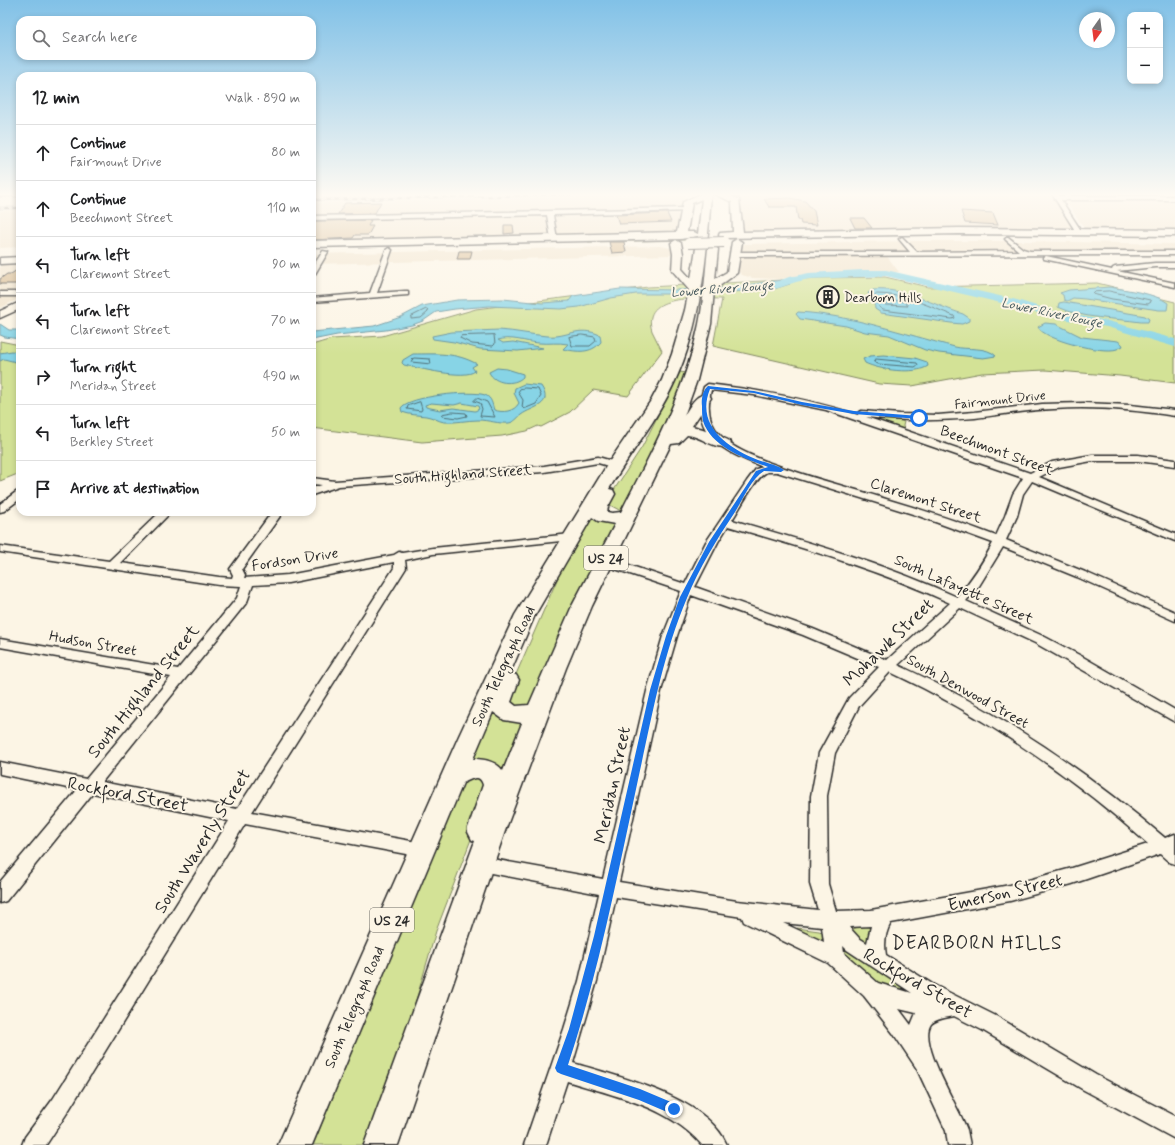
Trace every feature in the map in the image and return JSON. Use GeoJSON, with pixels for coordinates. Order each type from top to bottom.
{"type":"FeatureCollection","features":[{"type":"Feature","properties":{"kind":"main road"},"geometry":{"type":"LineString","coordinates":[[316,252],[360,247]]}},
{"type":"Feature","properties":{"kind":"main road"},"geometry":{"type":"LineString","coordinates":[[678,247],[678,274],[688,282],[694,293]]}},
{"type":"Feature","properties":{"kind":"main road","name":"South Telegraph Road"},"geometry":{"type":"LineString","coordinates":[[295,1145],[520,627],[571,537],[615,465],[659,399],[679,354],[694,293],[702,247]]}},
{"type":"Feature","properties":{"kind":"main road","name":"US 24"},"geometry":{"type":"LineString","coordinates":[[381,1145],[481,864],[538,712],[582,606],[672,427],[690,380],[705,324],[711,270],[718,247]]}},
{"type":"Feature","properties":{"kind":"main road"},"geometry":{"type":"LineString","coordinates":[[709,292],[730,275],[733,270],[736,247]]}},
{"type":"Feature","properties":{"kind":"main road"},"geometry":{"type":"LineString","coordinates":[[0,252],[16,254]]}},
{"type":"Feature","properties":{"kind":"main road"},"geometry":{"type":"LineString","coordinates":[[0,261],[16,255]]}},
{"type":"Feature","properties":{"kind":"main road"},"geometry":{"type":"LineString","coordinates":[[677,267],[681,270],[688,271],[694,271],[698,268]]}},
{"type":"Feature","properties":{"kind":"main road"},"geometry":{"type":"LineString","coordinates":[[711,270],[723,273],[733,270]]}},
{"type":"Feature","properties":{"kind":"main road"},"geometry":{"type":"LineString","coordinates":[[0,315],[16,307]]}},
{"type":"Feature","properties":{"kind":"main road"},"geometry":{"type":"LineString","coordinates":[[659,452],[672,442],[681,431],[706,393],[690,380]]}},
{"type":"Feature","properties":{"kind":"main road"},"geometry":{"type":"LineString","coordinates":[[628,515],[608,518],[602,516],[598,512],[637,449],[641,427]]}},
{"type":"Feature","properties":{"kind":"main road"},"geometry":{"type":"LineString","coordinates":[[681,431],[698,431],[723,443]]}},
{"type":"Feature","properties":{"kind":"main road"},"geometry":{"type":"LineString","coordinates":[[538,712],[524,715],[513,714],[504,711],[499,704],[502,693],[549,588],[551,570]]}},
{"type":"Feature","properties":{"kind":"main road"},"geometry":{"type":"LineString","coordinates":[[454,776],[472,768],[485,769],[493,776],[495,785],[481,828],[481,864]]}},
{"type":"Feature","properties":{"kind":"street"},"geometry":{"type":"LineString","coordinates":[[373,295],[391,247]]}},
{"type":"Feature","properties":{"kind":"street"},"geometry":{"type":"LineString","coordinates":[[909,247],[915,254]]}},
{"type":"Feature","properties":{"kind":"street"},"geometry":{"type":"LineString","coordinates":[[1019,247],[1027,253],[1104,270],[1124,271],[1175,285]]}},
{"type":"Feature","properties":{"kind":"street"},"geometry":{"type":"LineString","coordinates":[[316,267],[325,252]]}},
{"type":"Feature","properties":{"kind":"street"},"geometry":{"type":"LineString","coordinates":[[734,254],[1175,253]]}},
{"type":"Feature","properties":{"kind":"street"},"geometry":{"type":"LineString","coordinates":[[1124,271],[1155,265],[1175,265]]}},
{"type":"Feature","properties":{"kind":"street"},"geometry":{"type":"LineString","coordinates":[[316,300],[405,293]]}},
{"type":"Feature","properties":{"kind":"street"},"geometry":{"type":"LineString","coordinates":[[0,294],[16,294]]}},
{"type":"Feature","properties":{"kind":"street","name":"Beechmont Street"},"geometry":{"type":"LineString","coordinates":[[706,393],[754,392],[828,408],[1031,477],[1175,538]]}},
{"type":"Feature","properties":{"kind":"street","name":"Claremont Street"},"geometry":{"type":"LineString","coordinates":[[706,393],[706,421],[714,435],[723,443],[755,460],[818,483],[872,497],[1000,541],[1085,576],[1175,617]]}},
{"type":"Feature","properties":{"kind":"street","name":"Fairmount Drive"},"geometry":{"type":"LineString","coordinates":[[828,408],[871,415],[913,418],[961,416],[1038,407],[1066,406],[1116,407],[1175,413]]}},
{"type":"Feature","properties":{"kind":"street"},"geometry":{"type":"LineString","coordinates":[[911,435],[907,431],[905,425],[907,420],[913,418]]}},
{"type":"Feature","properties":{"kind":"street"},"geometry":{"type":"LineString","coordinates":[[1031,477],[1056,464],[1083,459],[1126,457],[1175,463]]}},
{"type":"Feature","properties":{"kind":"street","name":"South Highland Street"},"geometry":{"type":"LineString","coordinates":[[316,491],[338,483],[544,468],[598,460],[615,465]]}},
{"type":"Feature","properties":{"kind":"street","name":"Meridan Street"},"geometry":{"type":"LineString","coordinates":[[535,1145],[588,981],[654,690],[670,636],[687,589],[712,542],[758,472],[766,469],[781,470]]}},
{"type":"Feature","properties":{"kind":"street","name":"Mohawk Street"},"geometry":{"type":"LineString","coordinates":[[835,957],[830,919],[819,884],[819,796],[827,753],[854,702],[888,666],[959,602],[983,571],[1000,541],[1011,516],[1018,494],[1026,481],[1031,477]]}},
{"type":"Feature","properties":{"kind":"street"},"geometry":{"type":"LineString","coordinates":[[316,481],[338,483]]}},
{"type":"Feature","properties":{"kind":"street"},"geometry":{"type":"LineString","coordinates":[[0,509],[16,497]]}},
{"type":"Feature","properties":{"kind":"street"},"geometry":{"type":"LineString","coordinates":[[112,565],[162,516]]}},
{"type":"Feature","properties":{"kind":"street","name":"South Highland Street"},"geometry":{"type":"LineString","coordinates":[[0,895],[243,598],[243,582],[236,569],[275,516]]}},
{"type":"Feature","properties":{"kind":"street","name":"South Lafayette Street"},"geometry":{"type":"LineString","coordinates":[[726,522],[883,571],[959,602],[1078,660],[1175,717]]}},
{"type":"Feature","properties":{"kind":"street","name":"Fordson Drive"},"geometry":{"type":"LineString","coordinates":[[0,549],[219,581],[243,582],[307,576],[399,556],[468,546],[571,537]]}},
{"type":"Feature","properties":{"kind":"street","name":"South Waverly Street"},"geometry":{"type":"LineString","coordinates":[[33,1145],[60,1106],[240,816],[400,568],[399,556]]}},
{"type":"Feature","properties":{"kind":"street","name":"South Denwood Street"},"geometry":{"type":"LineString","coordinates":[[604,561],[803,629],[888,666],[958,701],[1022,740],[1108,800],[1171,848]]}},
{"type":"Feature","properties":{"kind":"street","name":"Hudson Street"},"geometry":{"type":"LineString","coordinates":[[0,643],[181,674]]}},
{"type":"Feature","properties":{"kind":"street","name":"Rockford Street"},"geometry":{"type":"LineString","coordinates":[[0,768],[240,816],[422,850]]}},
{"type":"Feature","properties":{"kind":"street","name":"Emerson Street"},"geometry":{"type":"LineString","coordinates":[[830,919],[871,918],[885,916],[1010,893],[1171,848]]}},
{"type":"Feature","properties":{"kind":"street"},"geometry":{"type":"LineString","coordinates":[[481,864],[609,889],[737,910],[830,919]]}},
{"type":"Feature","properties":{"kind":"street"},"geometry":{"type":"LineString","coordinates":[[737,910],[835,957],[871,989],[900,1026],[924,1062],[956,1130],[959,1145]]}},
{"type":"Feature","properties":{"kind":"street"},"geometry":{"type":"LineString","coordinates":[[879,961],[876,953],[876,934],[879,924],[885,916]]}},
{"type":"Feature","properties":{"kind":"street","name":"Rockford Street"},"geometry":{"type":"LineString","coordinates":[[830,919],[853,944],[927,992],[989,1023],[1089,1082],[1175,1128]]}},
{"type":"Feature","properties":{"kind":"street"},"geometry":{"type":"LineString","coordinates":[[871,989],[884,995],[908,1002],[929,1006],[955,1007]]}},
{"type":"Feature","properties":{"kind":"street"},"geometry":{"type":"LineString","coordinates":[[924,1062],[919,1037],[922,1021],[929,1012],[955,1007]]}},
{"type":"Feature","properties":{"kind":"street"},"geometry":{"type":"LineString","coordinates":[[561,1068],[640,1094],[674,1109],[687,1116],[703,1130],[716,1145]]}},
{"type":"Feature","properties":{"kind":"shaded area"},"geometry":{"type":"Polygon","coordinates":[[[598,247],[668,247],[671,248],[673,255],[316,264],[316,254],[598,247]]]}},
{"type":"Feature","properties":{"kind":"shaded area"},"geometry":{"type":"Polygon","coordinates":[[[740,247],[1175,247],[1175,254],[886,255],[899,272],[819,273],[781,279],[753,278],[742,275],[739,272],[736,255],[740,247]]]}},
{"type":"Feature","properties":{"kind":"shaded area"},"geometry":{"type":"Polygon","coordinates":[[[0,264],[16,264],[16,300],[0,308],[0,264]]]}},
{"type":"Feature","properties":{"kind":"green space","name":"Dearborn Hills"},"geometry":{"type":"Polygon","coordinates":[[[885,277],[928,287],[1097,283],[1175,302],[1175,383],[1120,376],[1045,370],[982,373],[912,386],[879,384],[713,346],[722,299],[687,299],[674,300],[663,304],[655,310],[651,318],[652,331],[662,351],[628,396],[593,390],[570,412],[541,427],[538,426],[527,431],[502,436],[422,442],[316,429],[316,344],[332,339],[382,336],[476,309],[648,287],[821,278],[885,277]]]}},
{"type":"Feature","properties":{"kind":"green space"},"geometry":{"type":"Polygon","coordinates":[[[0,341],[16,344],[16,475],[0,481],[0,341]]]}},
{"type":"Feature","properties":{"kind":"green space"},"geometry":{"type":"Polygon","coordinates":[[[680,372],[686,373],[667,420],[621,511],[608,504],[612,493],[642,447],[680,372]]]}},
{"type":"Feature","properties":{"kind":"green space"},"geometry":{"type":"Polygon","coordinates":[[[865,417],[902,421],[904,422],[904,429],[903,430],[865,417]]]}},
{"type":"Feature","properties":{"kind":"green space"},"geometry":{"type":"Polygon","coordinates":[[[592,517],[614,524],[564,625],[530,702],[528,705],[517,709],[510,701],[511,686],[559,575],[592,517]]]}},
{"type":"Feature","properties":{"kind":"green space"},"geometry":{"type":"Polygon","coordinates":[[[494,713],[505,721],[522,724],[504,769],[490,761],[473,759],[491,714],[494,713]]]}},
{"type":"Feature","properties":{"kind":"green space"},"geometry":{"type":"Polygon","coordinates":[[[474,775],[484,782],[486,800],[436,931],[412,1014],[365,1145],[313,1145],[463,783],[474,775]]]}},
{"type":"Feature","properties":{"kind":"green space"},"geometry":{"type":"Polygon","coordinates":[[[867,925],[873,927],[870,947],[850,931],[867,925]]]}},
{"type":"Feature","properties":{"kind":"green space"},"geometry":{"type":"Polygon","coordinates":[[[797,928],[822,932],[825,945],[796,931],[797,928]]]}},
{"type":"Feature","properties":{"kind":"green space"},"geometry":{"type":"Polygon","coordinates":[[[840,943],[904,986],[908,993],[879,984],[844,953],[840,943]]]}},
{"type":"Feature","properties":{"kind":"water"},"geometry":{"type":"Polygon","coordinates":[[[782,280],[790,284],[771,290],[685,294],[636,294],[611,298],[579,307],[561,309],[489,306],[455,309],[436,312],[423,321],[412,325],[316,339],[316,332],[374,326],[401,317],[422,306],[457,300],[503,299],[542,303],[569,301],[573,296],[620,289],[676,290],[723,288],[782,280]]]}},
{"type":"Feature","properties":{"kind":"water"},"geometry":{"type":"Polygon","coordinates":[[[1110,287],[1140,292],[1156,297],[1168,303],[1167,310],[1085,299],[1073,298],[1067,301],[1064,300],[1063,295],[1060,293],[1069,290],[1110,287]]]}},
{"type":"Feature","properties":{"kind":"water"},"geometry":{"type":"Polygon","coordinates":[[[873,290],[896,291],[907,294],[963,314],[969,318],[969,321],[962,324],[951,323],[881,313],[875,309],[868,293],[873,290]]]}},
{"type":"Feature","properties":{"kind":"water"},"geometry":{"type":"Polygon","coordinates":[[[1064,302],[1145,316],[1149,319],[1148,322],[1141,322],[1099,318],[1078,314],[1058,307],[1059,303],[1064,302]]]}},
{"type":"Feature","properties":{"kind":"water"},"geometry":{"type":"Polygon","coordinates":[[[798,312],[858,321],[955,347],[987,351],[996,356],[983,358],[925,350],[889,335],[865,332],[846,326],[800,319],[796,314],[798,312]]]}},
{"type":"Feature","properties":{"kind":"water"},"geometry":{"type":"Polygon","coordinates":[[[1045,323],[1056,324],[1082,337],[1118,341],[1123,346],[1117,349],[1100,350],[1074,345],[1051,337],[1043,332],[1038,327],[1045,323]]]}},
{"type":"Feature","properties":{"kind":"water"},"geometry":{"type":"Polygon","coordinates":[[[0,324],[9,330],[16,330],[16,338],[0,335],[0,324]]]}},
{"type":"Feature","properties":{"kind":"water"},"geometry":{"type":"Polygon","coordinates":[[[499,330],[555,336],[585,331],[600,335],[601,342],[593,349],[573,351],[563,349],[568,344],[564,343],[539,343],[508,339],[498,340],[503,343],[513,342],[543,348],[518,351],[480,349],[454,342],[433,339],[432,336],[452,332],[499,330]]]}},
{"type":"Feature","properties":{"kind":"water"},"geometry":{"type":"Polygon","coordinates":[[[12,351],[16,352],[16,362],[4,359],[0,361],[0,353],[12,351]]]}},
{"type":"Feature","properties":{"kind":"water"},"geometry":{"type":"Polygon","coordinates":[[[413,354],[438,354],[461,357],[477,364],[472,367],[475,371],[470,373],[452,374],[430,371],[404,365],[402,363],[403,360],[413,354]]]}},
{"type":"Feature","properties":{"kind":"water"},"geometry":{"type":"Polygon","coordinates":[[[884,355],[915,358],[927,362],[928,366],[922,369],[906,371],[871,366],[865,363],[863,359],[870,356],[884,355]]]}},
{"type":"Feature","properties":{"kind":"water"},"geometry":{"type":"Polygon","coordinates":[[[497,368],[507,369],[523,374],[523,377],[510,383],[500,381],[495,379],[489,372],[497,368]]]}},
{"type":"Feature","properties":{"kind":"water"},"geometry":{"type":"Polygon","coordinates":[[[524,384],[541,386],[545,398],[544,402],[540,405],[509,423],[478,420],[444,422],[429,417],[405,413],[402,412],[401,408],[415,400],[427,397],[467,393],[485,395],[490,399],[494,410],[508,411],[517,406],[519,403],[514,393],[515,388],[524,384]],[[431,403],[425,405],[426,407],[440,410],[453,408],[475,411],[479,409],[478,406],[462,403],[454,405],[431,403]]]}},
{"type":"Feature","properties":{"kind":"building"},"geometry":{"type":"Polygon","coordinates":[[[610,247],[625,247],[626,252],[612,253],[610,247]]]}},
{"type":"Feature","properties":{"kind":"building"},"geometry":{"type":"Polygon","coordinates":[[[459,251],[472,251],[470,259],[457,259],[459,251]]]}},
{"type":"Feature","properties":{"kind":"building"},"geometry":{"type":"Polygon","coordinates":[[[16,271],[16,284],[0,284],[0,279],[7,274],[11,274],[16,271]]]}},
{"type":"Feature","properties":{"kind":"building","name":"Dearborn Hills"},"geometry":{"type":"Polygon","coordinates":[[[822,291],[837,292],[834,303],[819,301],[822,291]]]}},
{"type":"Feature","properties":{"kind":"waterway","name":"Lower River Rouge"},"geometry":{"type":"LineString","coordinates":[[762,287],[778,285],[793,279],[809,276],[886,273],[1017,303],[1051,314],[1108,324],[1175,343]]}},
{"type":"Feature","properties":{"kind":"place","name":"Dearborn Hills"},"geometry":{"type":"Point","coordinates":[828,297]}},
{"type":"Feature","properties":{"kind":"district","name":"DEARBORN HILLS"},"geometry":{"type":"Point","coordinates":[977,942]}},
{"type":"Feature","properties":{"kind":"route"},"geometry":{"type":"LineString","coordinates":[[674,1109],[640,1094],[561,1068],[588,981],[654,690],[670,636],[684,597],[712,542],[758,472],[770,468],[781,470],[735,450],[723,443],[714,435],[706,421],[704,413],[704,398],[708,388],[737,390],[754,392],[854,413],[919,418]]}}]}
